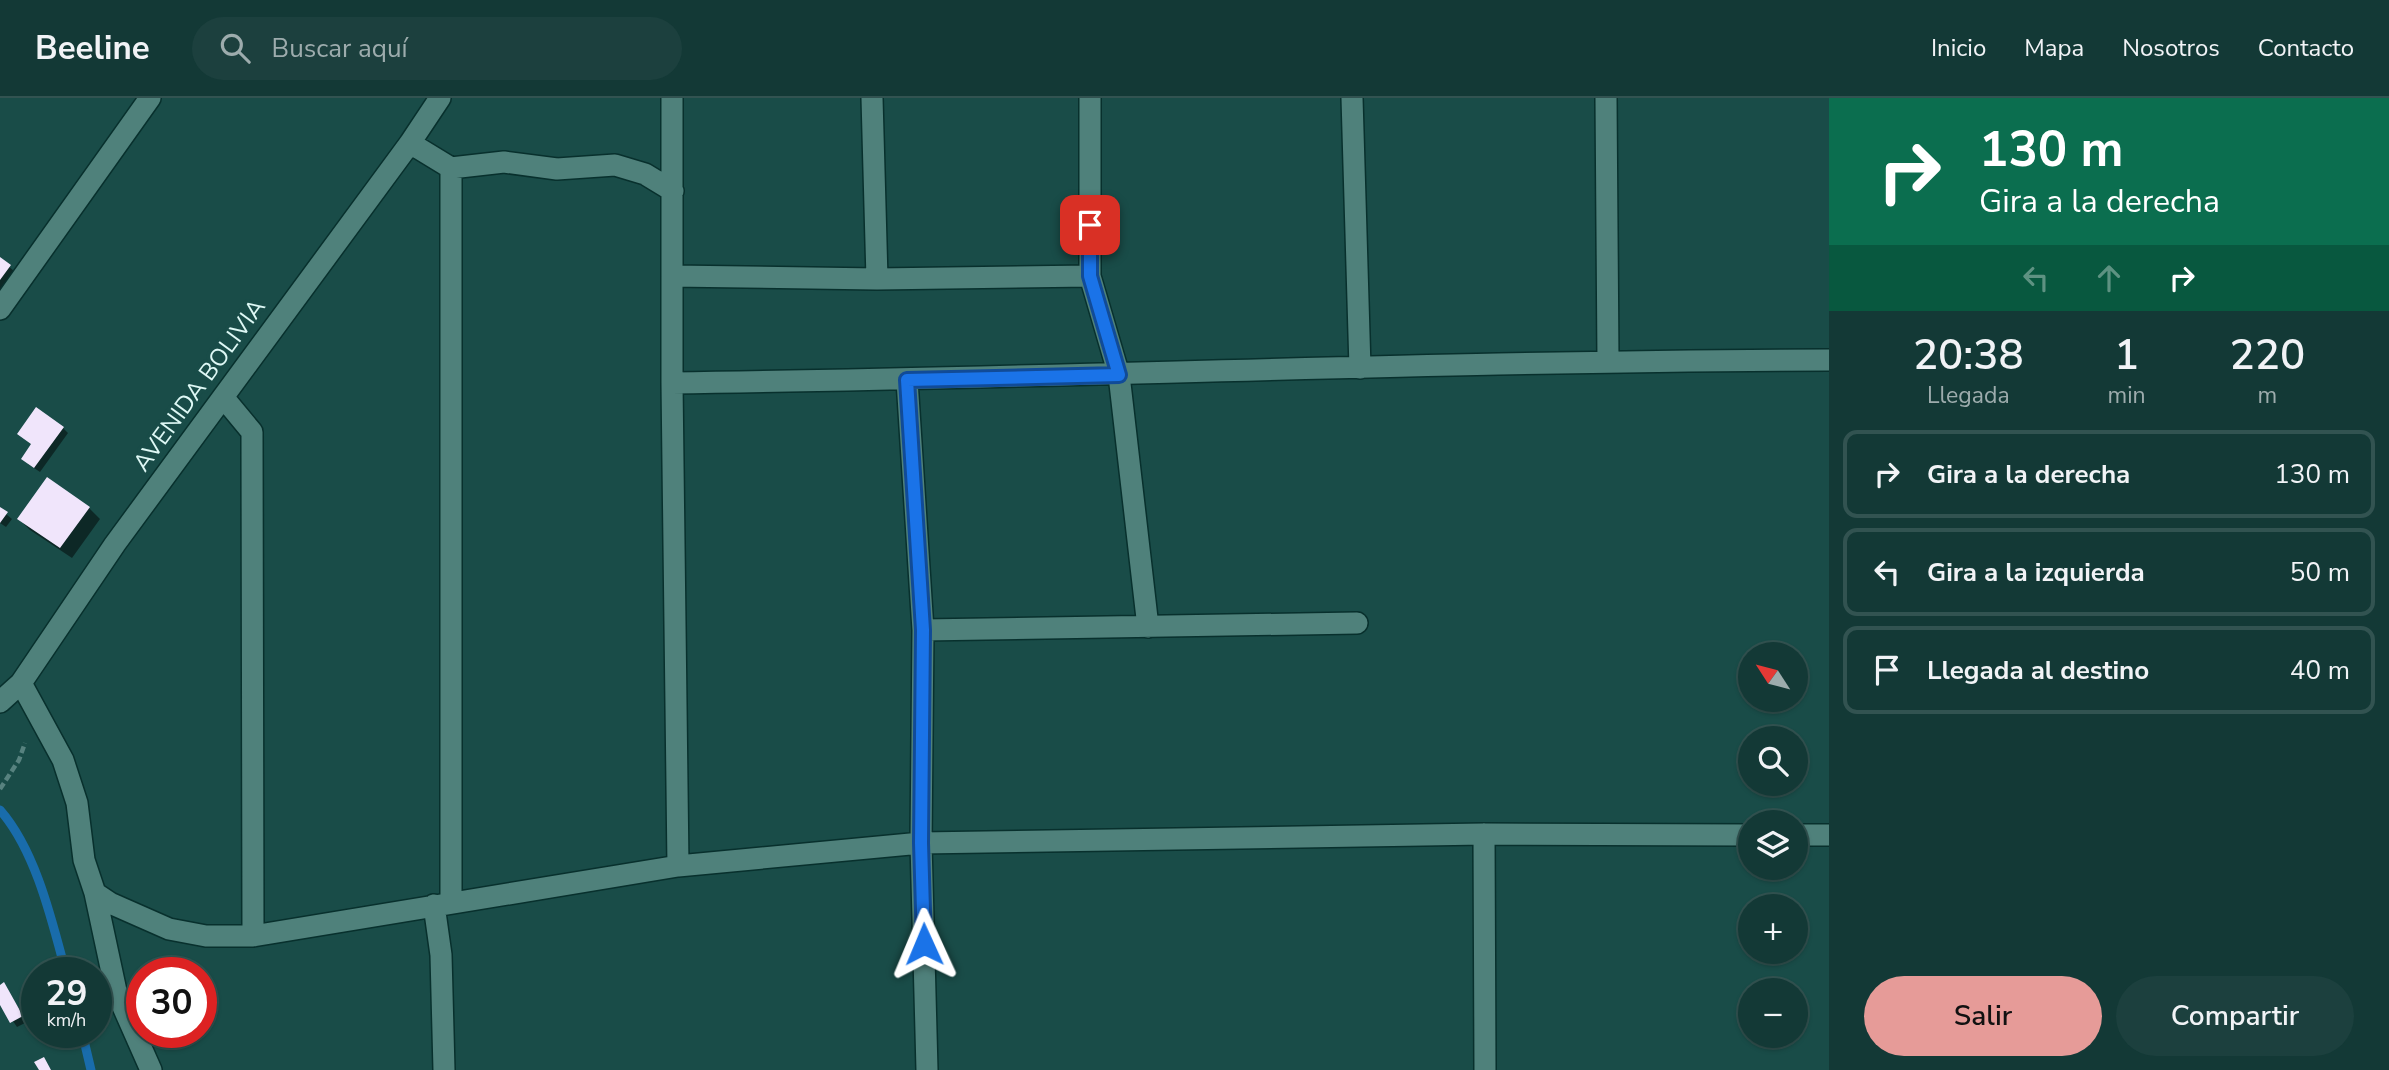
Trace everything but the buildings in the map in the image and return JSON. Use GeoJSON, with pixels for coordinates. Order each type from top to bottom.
{"type":"FeatureCollection","features":[{"type":"Feature","properties":{"kind":"street"},"geometry":{"type":"LineString","coordinates":[[0,309],[150,98]]}},
{"type":"Feature","properties":{"kind":"street","name":"AVENIDA BOLIVIA"},"geometry":{"type":"LineString","coordinates":[[0,702],[21,683],[115,544],[410,143],[440,98]]}},
{"type":"Feature","properties":{"kind":"street"},"geometry":{"type":"LineString","coordinates":[[672,98],[672,383],[678,866]]}},
{"type":"Feature","properties":{"kind":"street"},"geometry":{"type":"LineString","coordinates":[[872,98],[877,279]]}},
{"type":"Feature","properties":{"kind":"street"},"geometry":{"type":"LineString","coordinates":[[1090,98],[1090,276],[1119,375],[1148,627]]}},
{"type":"Feature","properties":{"kind":"street"},"geometry":{"type":"LineString","coordinates":[[1352,98],[1360,368]]}},
{"type":"Feature","properties":{"kind":"street"},"geometry":{"type":"LineString","coordinates":[[1606,98],[1608,360]]}},
{"type":"Feature","properties":{"kind":"street"},"geometry":{"type":"LineString","coordinates":[[410,143],[451,168],[504,162],[557,169],[615,165],[645,174],[673,191]]}},
{"type":"Feature","properties":{"kind":"street"},"geometry":{"type":"LineString","coordinates":[[443,1070],[451,168]]}},
{"type":"Feature","properties":{"kind":"street"},"geometry":{"type":"LineString","coordinates":[[672,276],[877,279],[1090,276]]}},
{"type":"Feature","properties":{"kind":"street"},"geometry":{"type":"LineString","coordinates":[[672,383],[1119,375],[1608,360],[1829,360]]}},
{"type":"Feature","properties":{"kind":"street"},"geometry":{"type":"LineString","coordinates":[[907,380],[923,630],[921,843],[927,1070]]}},
{"type":"Feature","properties":{"kind":"street"},"geometry":{"type":"LineString","coordinates":[[223,397],[252,432],[253,936]]}},
{"type":"Feature","properties":{"kind":"street"},"geometry":{"type":"LineString","coordinates":[[923,630],[1357,623]]}},
{"type":"Feature","properties":{"kind":"street"},"geometry":{"type":"LineString","coordinates":[[21,683],[63,760],[77,803],[84,860],[95,893],[116,991],[151,1070]]}},
{"type":"Feature","properties":{"kind":"street"},"geometry":{"type":"LineString","coordinates":[[95,893],[110,904],[169,929],[206,936],[253,936],[678,866],[921,843],[1484,834],[1738,835]]}},
{"type":"Feature","properties":{"kind":"street"},"geometry":{"type":"LineString","coordinates":[[1484,834],[1485,1070]]}},
{"type":"Feature","properties":{"kind":"street"},"geometry":{"type":"LineString","coordinates":[[1808,835],[1829,835]]}},
{"type":"Feature","properties":{"kind":"path"},"geometry":{"type":"LineString","coordinates":[[0,789],[19,760],[29,735],[34,709]]}},
{"type":"Feature","properties":{"kind":"waterway"},"geometry":{"type":"LineString","coordinates":[[0,810],[24,845],[33,866],[62,957]]}},
{"type":"Feature","properties":{"kind":"waterway"},"geometry":{"type":"LineString","coordinates":[[86,1048],[91,1070]]}},
{"type":"Feature","properties":{"kind":"route"},"geometry":{"type":"LineString","coordinates":[[924,944],[921,843],[923,630],[907,380],[1119,375],[1090,276],[1090,225]]}}]}
